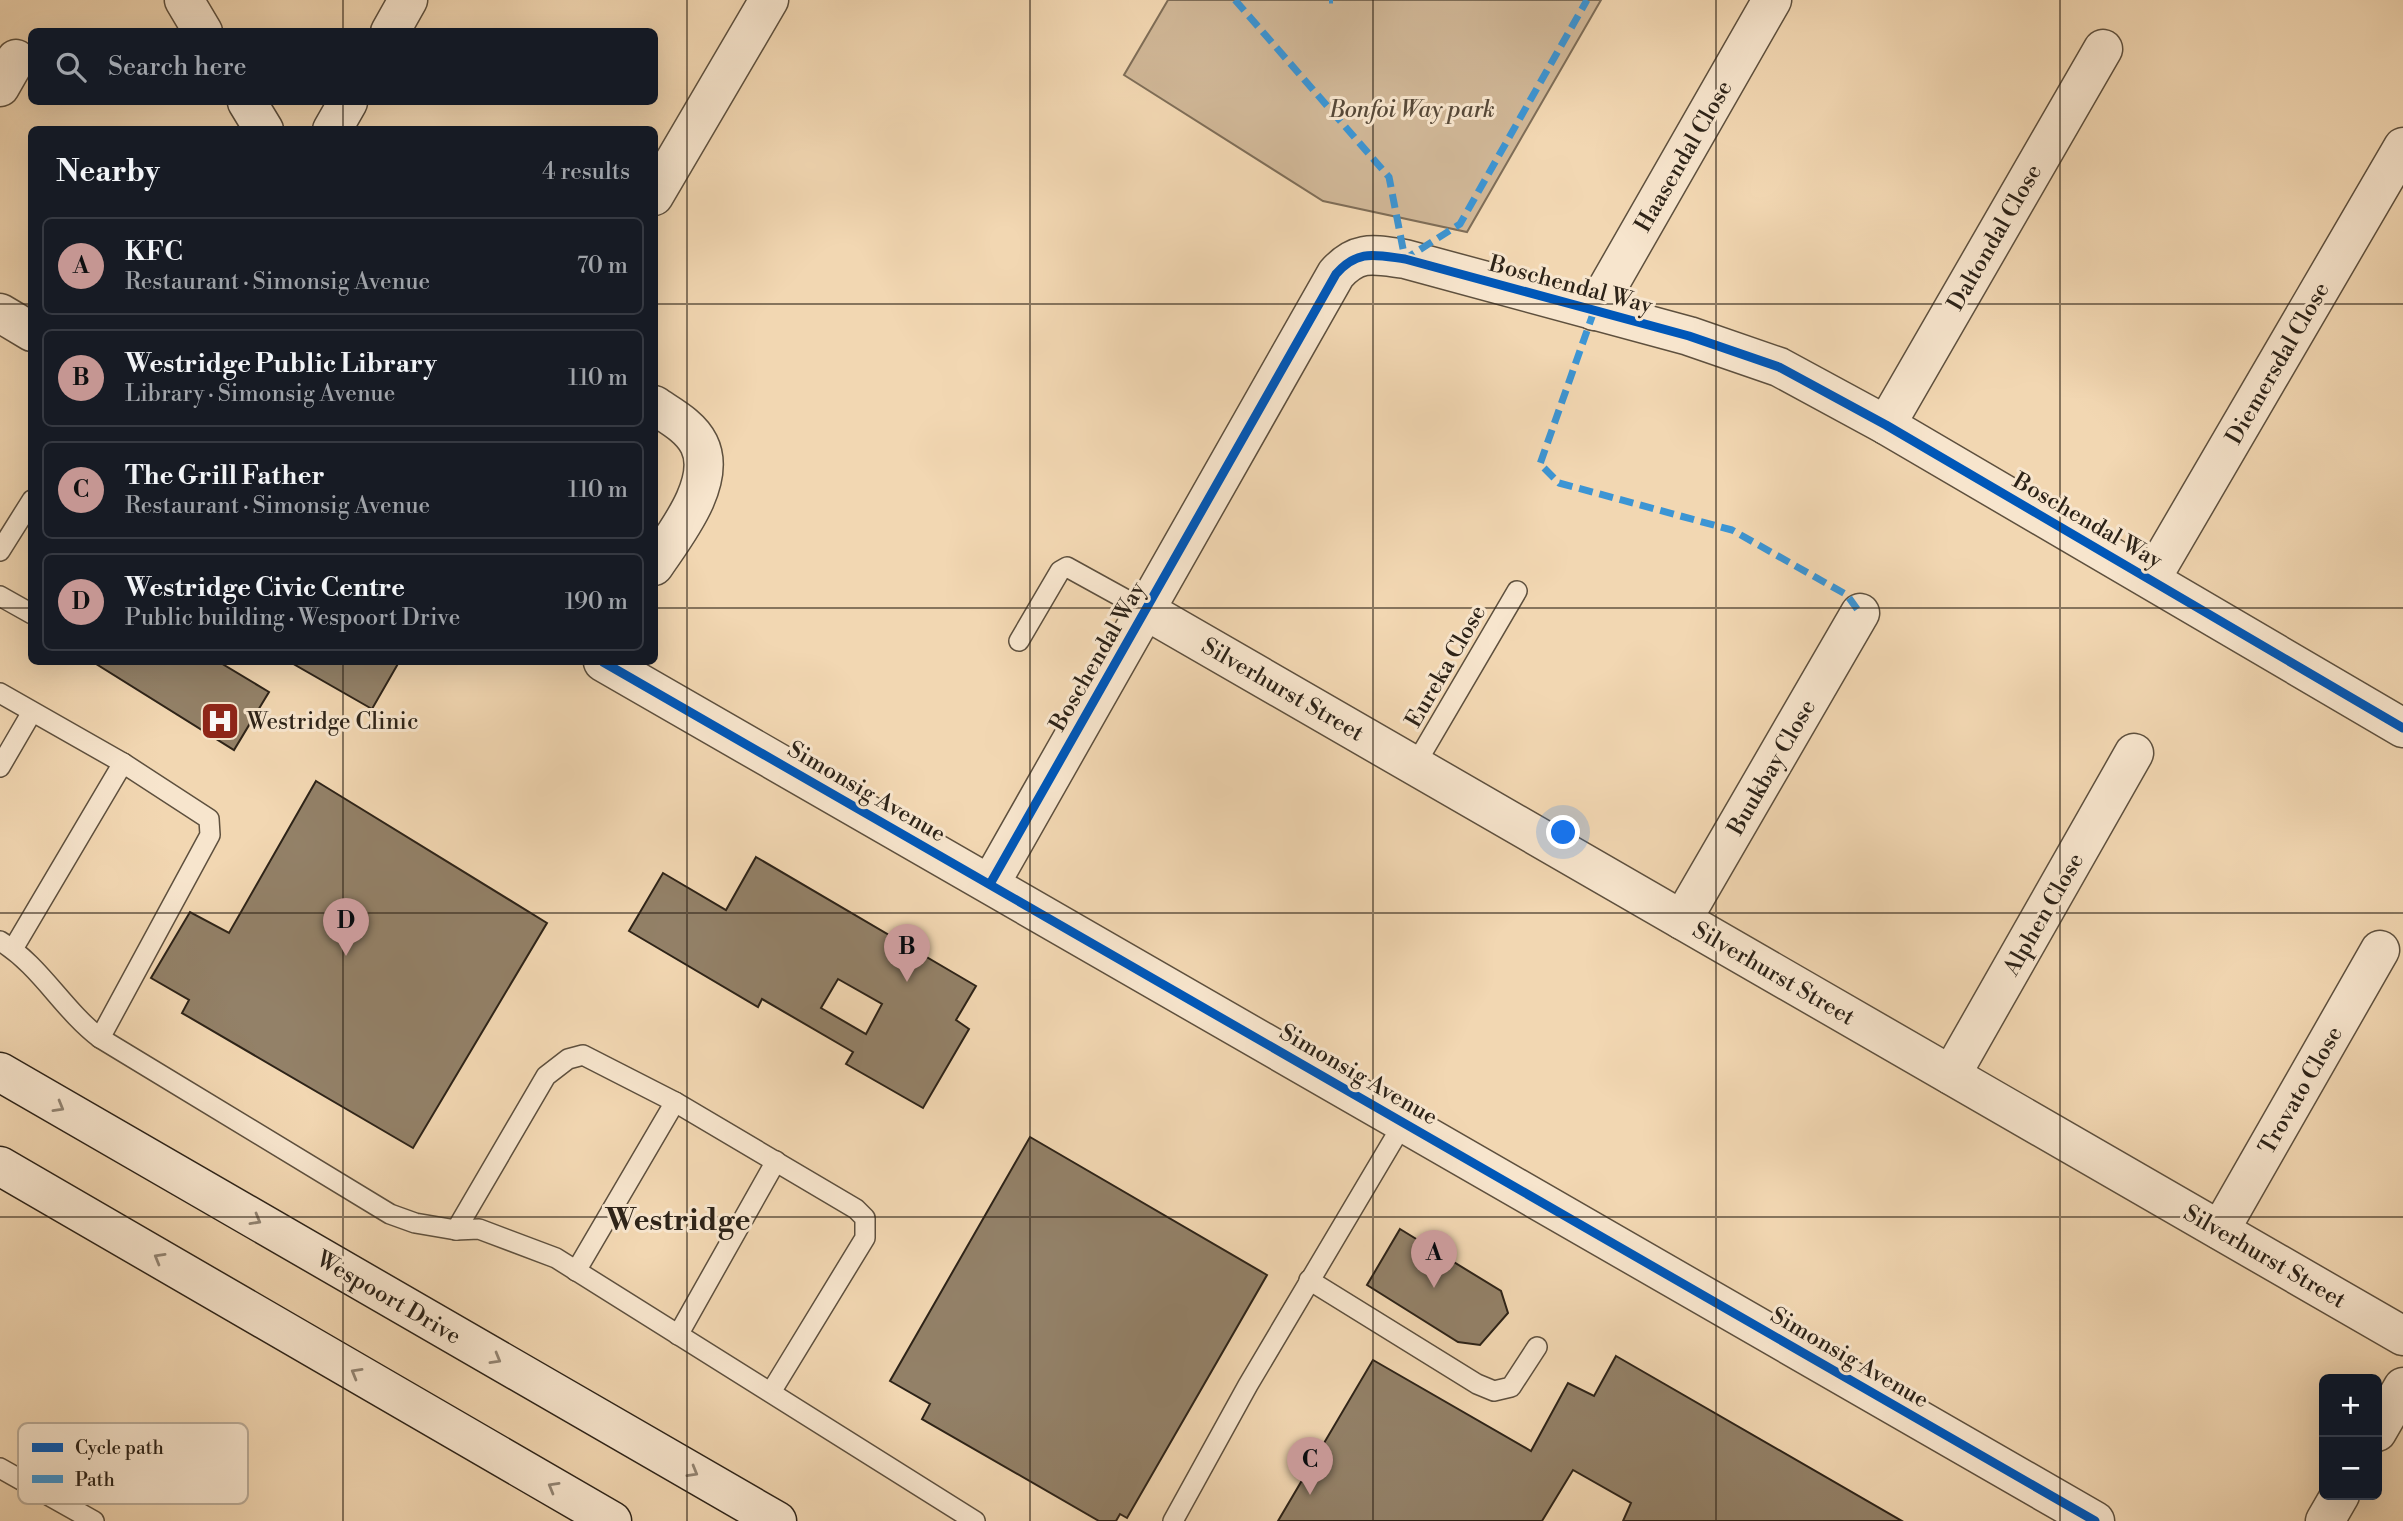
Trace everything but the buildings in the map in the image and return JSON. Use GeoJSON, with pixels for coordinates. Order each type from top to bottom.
{"type":"FeatureCollection","features":[{"type":"Feature","properties":{"kind":"street"},"geometry":{"type":"LineString","coordinates":[[184,0],[201,28]]}},
{"type":"Feature","properties":{"kind":"street"},"geometry":{"type":"LineString","coordinates":[[392,28],[408,0]]}},
{"type":"Feature","properties":{"kind":"street"},"geometry":{"type":"LineString","coordinates":[[658,189],[769,0]]}},
{"type":"Feature","properties":{"kind":"street","name":"Haasendal Close"},"geometry":{"type":"LineString","coordinates":[[1594,311],[1772,0]]}},
{"type":"Feature","properties":{"kind":"street","name":"Daltondal Close"},"geometry":{"type":"LineString","coordinates":[[1886,425],[2103,49]]}},
{"type":"Feature","properties":{"kind":"street"},"geometry":{"type":"LineString","coordinates":[[249,105],[262,126]]}},
{"type":"Feature","properties":{"kind":"street"},"geometry":{"type":"LineString","coordinates":[[334,126],[346,105]]}},
{"type":"Feature","properties":{"kind":"street","name":"Diemersdal Close"},"geometry":{"type":"LineString","coordinates":[[2151,579],[2403,147]]}},
{"type":"Feature","properties":{"kind":"street","name":"Boschendal Way"},"geometry":{"type":"LineString","coordinates":[[989,884],[1336,274],[1356,257],[1368,254],[1405,259],[1689,336],[1779,367],[1886,425],[2403,728]]}},
{"type":"Feature","properties":{"kind":"street"},"geometry":{"type":"LineString","coordinates":[[658,408],[685,426],[700,444],[705,466],[697,498],[658,560]]}},
{"type":"Feature","properties":{"kind":"street","name":"Silverhurst Street"},"geometry":{"type":"LineString","coordinates":[[1145,610],[2403,1336]]}},
{"type":"Feature","properties":{"kind":"street","name":"Buukbay Close"},"geometry":{"type":"LineString","coordinates":[[1682,920],[1860,613]]}},
{"type":"Feature","properties":{"kind":"street","name":"Simonsig Avenue"},"geometry":{"type":"LineString","coordinates":[[608,665],[2095,1521]]}},
{"type":"Feature","properties":{"kind":"street","name":"Alphen Close"},"geometry":{"type":"LineString","coordinates":[[1951,1075],[2134,752]]}},
{"type":"Feature","properties":{"kind":"street","name":"Trovato Close"},"geometry":{"type":"LineString","coordinates":[[2220,1230],[2380,950]]}},
{"type":"Feature","properties":{"kind":"street","name":"Wespoort Drive"},"geometry":{"type":"LineString","coordinates":[[0,1072],[777,1521]]}},
{"type":"Feature","properties":{"kind":"street"},"geometry":{"type":"LineString","coordinates":[[0,1166],[612,1521]]}},
{"type":"Feature","properties":{"kind":"street"},"geometry":{"type":"LineString","coordinates":[[2382,1423],[2403,1387]]}},
{"type":"Feature","properties":{"kind":"street"},"geometry":{"type":"LineString","coordinates":[[2325,1521],[2337,1500]]}},
{"type":"Feature","properties":{"kind":"lane"},"geometry":{"type":"LineString","coordinates":[[0,551],[28,506]]}},
{"type":"Feature","properties":{"kind":"lane"},"geometry":{"type":"LineString","coordinates":[[1019,641],[1060,571],[1066,567],[1145,610]]}},
{"type":"Feature","properties":{"kind":"lane","name":"Eureka Close"},"geometry":{"type":"LineString","coordinates":[[1415,765],[1517,591]]}},
{"type":"Feature","properties":{"kind":"lane"},"geometry":{"type":"LineString","coordinates":[[0,596],[28,612]]}},
{"type":"Feature","properties":{"kind":"lane"},"geometry":{"type":"LineString","coordinates":[[0,694],[124,763],[209,819],[210,835],[100,1038]]}},
{"type":"Feature","properties":{"kind":"lane"},"geometry":{"type":"LineString","coordinates":[[0,767],[32,712]]}},
{"type":"Feature","properties":{"kind":"lane"},"geometry":{"type":"LineString","coordinates":[[124,763],[6,945],[43,976],[83,1025],[100,1038],[390,1214],[415,1223],[456,1230],[479,1230],[527,1245],[556,1258],[975,1521]]}},
{"type":"Feature","properties":{"kind":"lane"},"geometry":{"type":"LineString","coordinates":[[456,1230],[546,1076],[568,1059],[583,1055],[675,1102],[856,1209],[865,1218],[865,1238],[771,1392]]}},
{"type":"Feature","properties":{"kind":"lane"},"geometry":{"type":"LineString","coordinates":[[576,1271],[675,1102]]}},
{"type":"Feature","properties":{"kind":"lane"},"geometry":{"type":"LineString","coordinates":[[1173,1521],[1248,1385],[1404,1122]]}},
{"type":"Feature","properties":{"kind":"lane"},"geometry":{"type":"LineString","coordinates":[[678,1335],[776,1161]]}},
{"type":"Feature","properties":{"kind":"lane"},"geometry":{"type":"LineString","coordinates":[[1309,1280],[1477,1384],[1494,1391],[1511,1387],[1537,1348]]}},
{"type":"Feature","properties":{"kind":"lane"},"geometry":{"type":"LineString","coordinates":[[0,1468],[18,1478]]}},
{"type":"Feature","properties":{"kind":"lane"},"geometry":{"type":"LineString","coordinates":[[64,1504],[94,1521]]}},
{"type":"Feature","properties":{"kind":"green space","name":"Bonfoi Way park"},"geometry":{"type":"Polygon","coordinates":[[[1168,0],[1601,0],[1467,232],[1323,201],[1124,75],[1168,0]]]}},
{"type":"Feature","properties":{"kind":"marked path"},"geometry":{"type":"LineString","coordinates":[[1235,0],[1389,177],[1405,259],[1460,224],[1587,0]]}},
{"type":"Feature","properties":{"kind":"marked path"},"geometry":{"type":"LineString","coordinates":[[1594,311],[1540,464],[1559,483],[1732,530],[1847,595],[1860,613]]}},
{"type":"Feature","properties":{"kind":"cycle path"},"geometry":{"type":"LineString","coordinates":[[990,884],[1336,274],[1352,261],[1368,256],[1405,259],[1689,336],[1779,367],[1886,425],[2403,728]]}},
{"type":"Feature","properties":{"kind":"cycle path"},"geometry":{"type":"LineString","coordinates":[[608,665],[2095,1521]]}},
{"type":"Feature","properties":{"kind":"place","name":"Westridge Clinic"},"geometry":{"type":"Point","coordinates":[220,721]}},
{"type":"Feature","properties":{"kind":"place","name":"Westridge Civic Centre"},"geometry":{"type":"Point","coordinates":[346,956]}},
{"type":"Feature","properties":{"kind":"place","name":"Westridge Public Library"},"geometry":{"type":"Point","coordinates":[907,982]}},
{"type":"Feature","properties":{"kind":"place","name":"KFC"},"geometry":{"type":"Point","coordinates":[1434,1288]}},
{"type":"Feature","properties":{"kind":"place","name":"The Grill Father"},"geometry":{"type":"Point","coordinates":[1310,1495]}},
{"type":"Feature","properties":{"kind":"district","name":"Westridge"},"geometry":{"type":"Point","coordinates":[678,1220]}}]}
